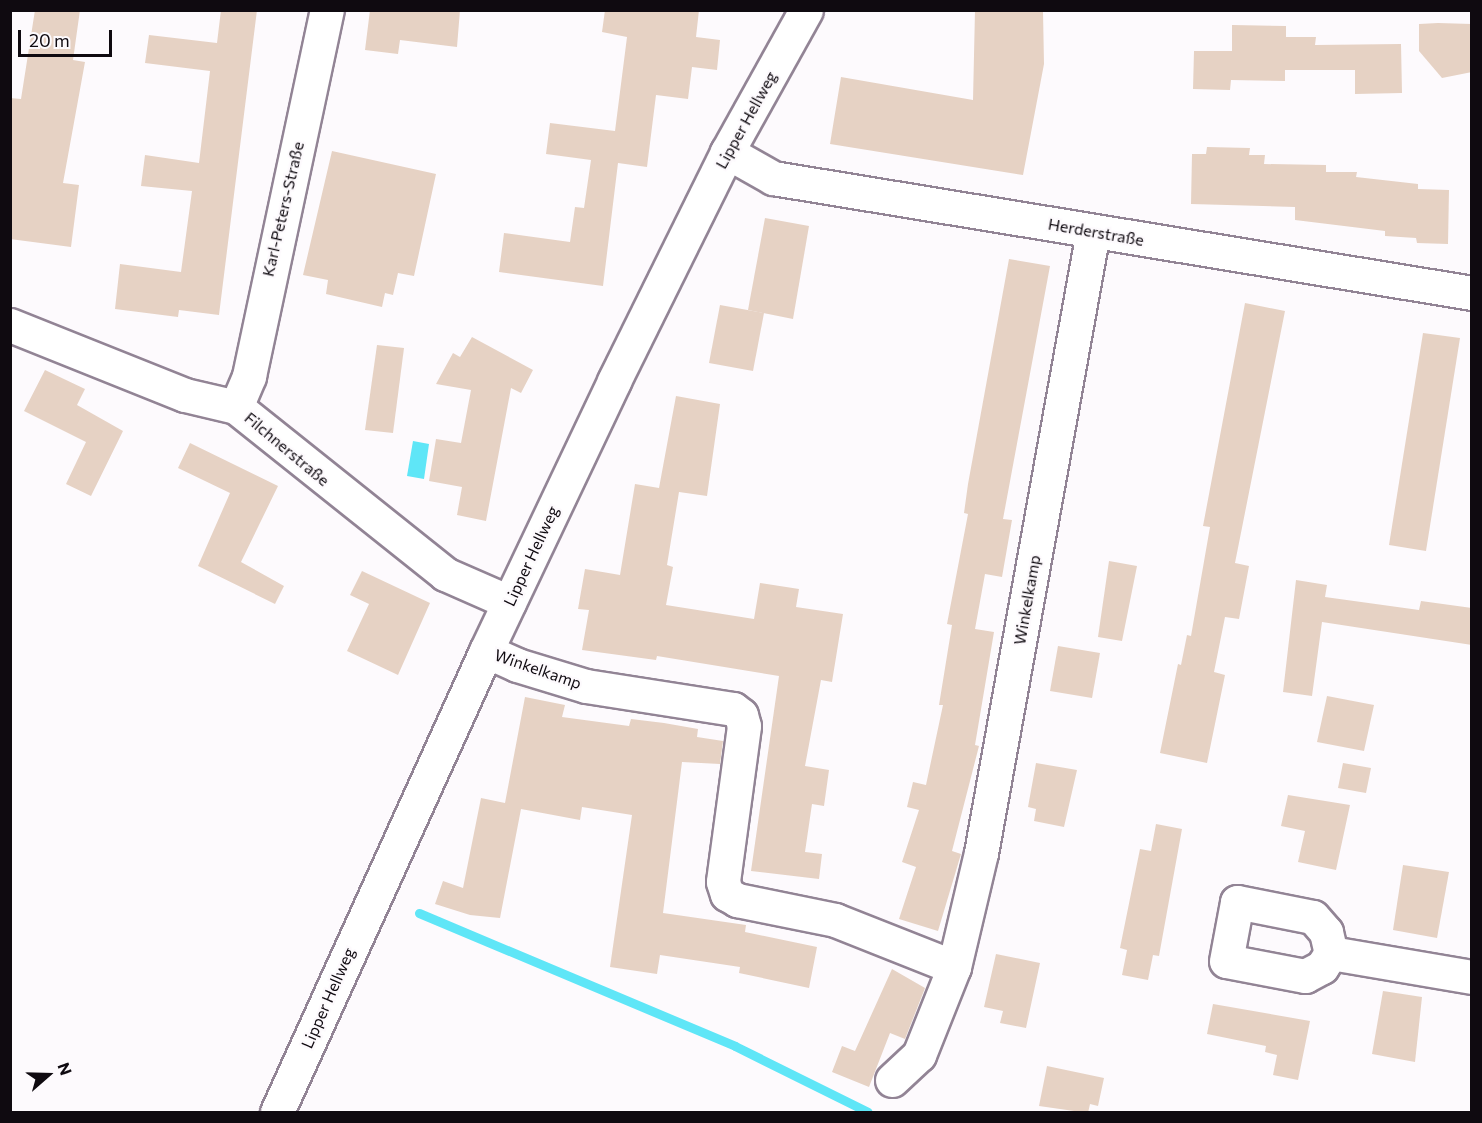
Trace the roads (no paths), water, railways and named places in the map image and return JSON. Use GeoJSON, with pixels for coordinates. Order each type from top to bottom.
{"type":"FeatureCollection","features":[{"type":"Feature","properties":{"kind":"street","name":"Karl-Peters-Straße"},"geometry":{"type":"LineString","coordinates":[[236,406],[249,376],[327,10]]}},
{"type":"Feature","properties":{"kind":"street","name":"Lipper Hellweg"},"geometry":{"type":"LineString","coordinates":[[277,1113],[509,602],[727,152],[806,10]]}},
{"type":"Feature","properties":{"kind":"street","name":"Herderstraße"},"geometry":{"type":"LineString","coordinates":[[727,152],[773,178],[1472,293]]}},
{"type":"Feature","properties":{"kind":"street","name":"Winkelkamp"},"geometry":{"type":"LineString","coordinates":[[892,1080],[919,1055],[954,967],[981,853],[1093,231]]}},
{"type":"Feature","properties":{"kind":"street","name":"Filchnerstraße"},"geometry":{"type":"LineString","coordinates":[[10,325],[185,395],[236,406],[445,574],[509,602]]}},
{"type":"Feature","properties":{"kind":"street","name":"Winkelkamp"},"geometry":{"type":"LineString","coordinates":[[486,651],[517,666],[586,686],[733,709],[741,716],[744,726],[723,882],[727,894],[737,900],[835,920],[954,967]]}},
{"type":"Feature","properties":{"kind":"street"},"geometry":{"type":"LineString","coordinates":[[1331,953],[1472,977]]}},
{"type":"Feature","properties":{"kind":"water"},"geometry":{"type":"Polygon","coordinates":[[[413,441],[429,444],[424,479],[407,476],[413,441]]]}},
{"type":"Feature","properties":{"kind":"waterway"},"geometry":{"type":"LineString","coordinates":[[419,913],[735,1046],[868,1112]]}}]}
